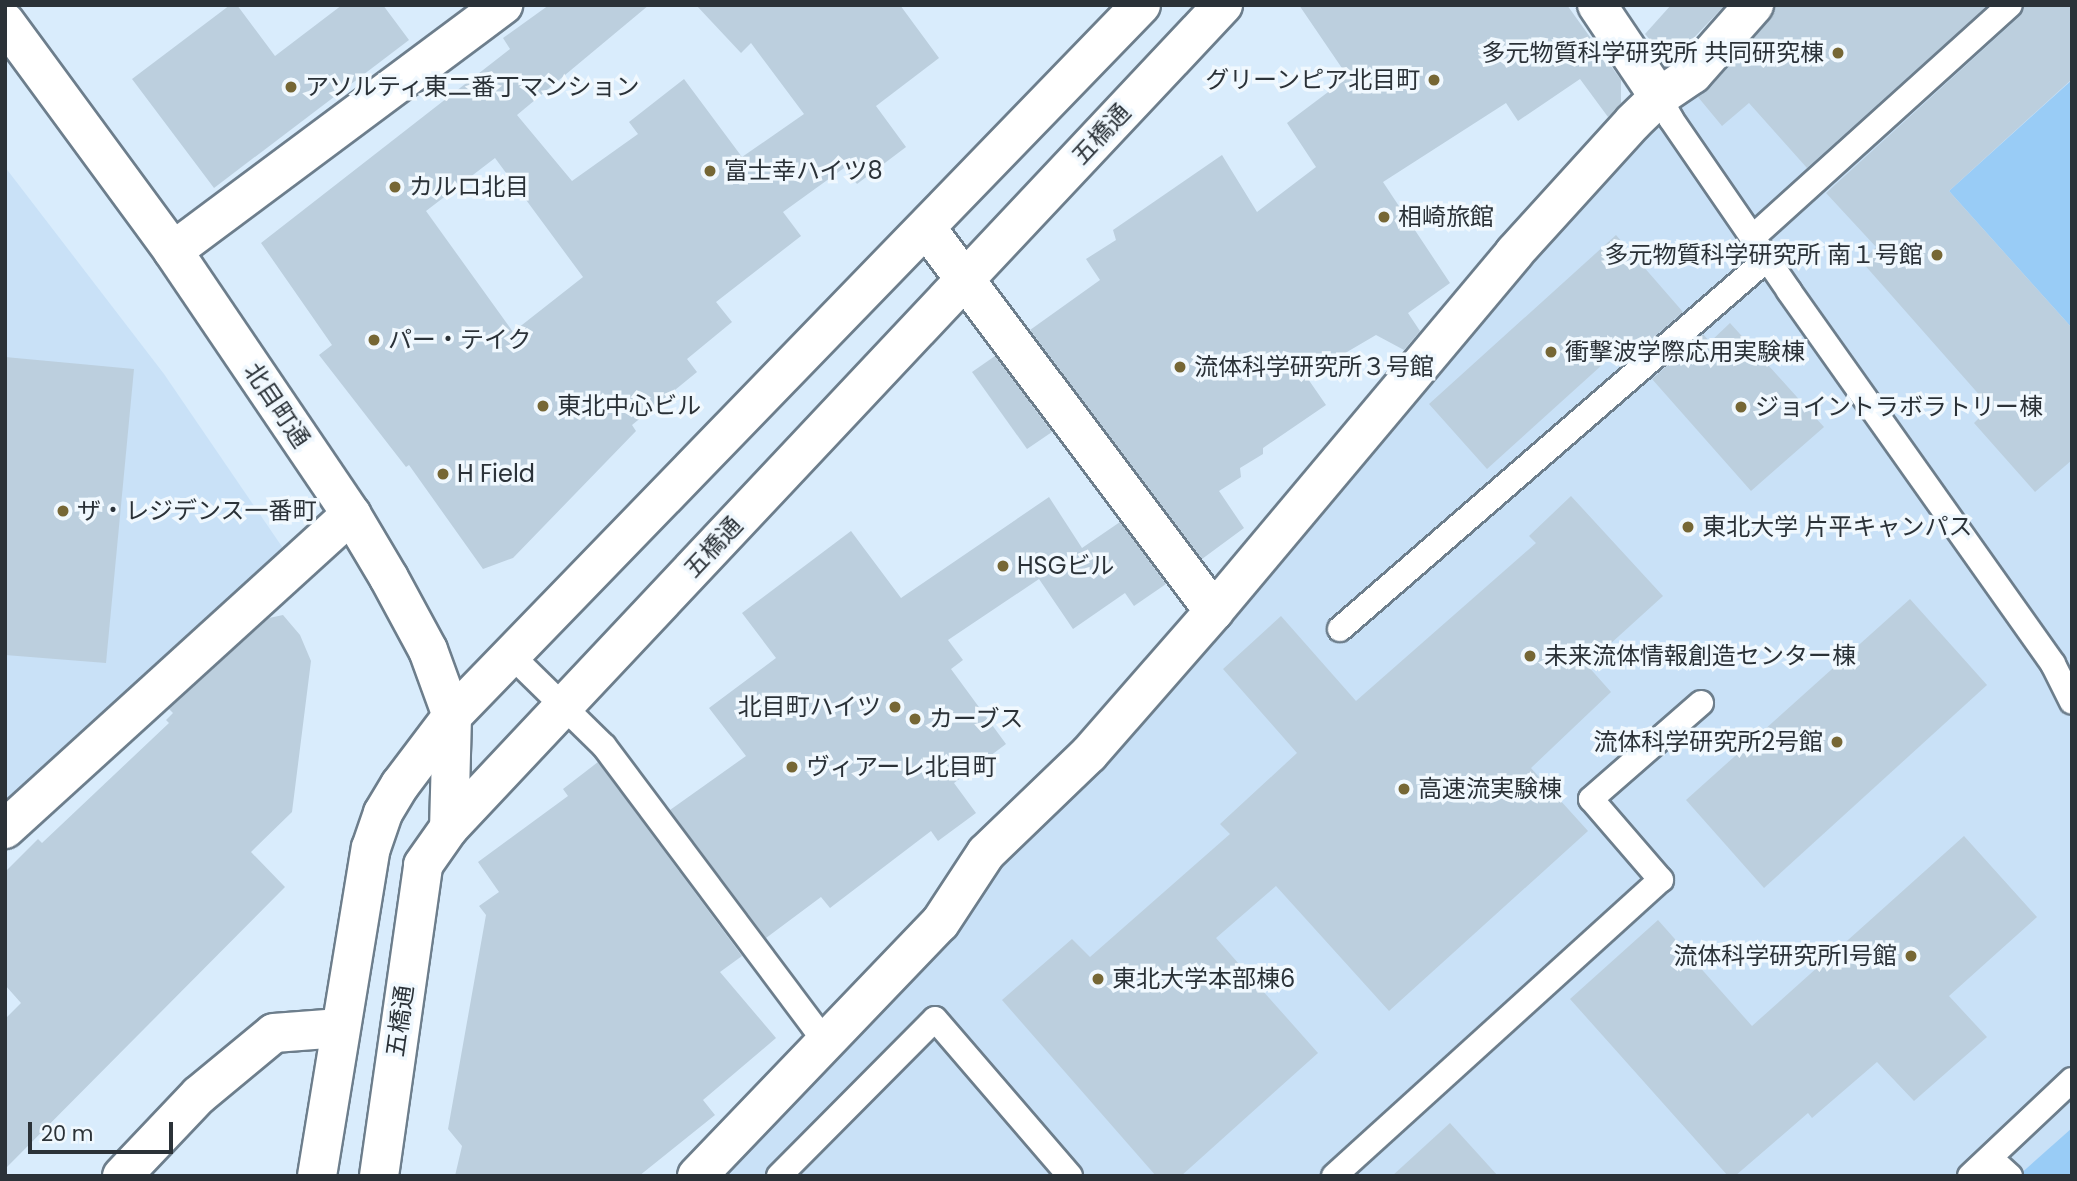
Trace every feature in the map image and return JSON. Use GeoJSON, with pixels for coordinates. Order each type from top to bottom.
{"type":"FeatureCollection","features":[{"type":"Feature","properties":{"kind":"street"},"geometry":{"type":"LineString","coordinates":[[173,251],[503,5]]}},
{"type":"Feature","properties":{"kind":"street"},"geometry":{"type":"LineString","coordinates":[[317,1176],[370,848],[383,813],[453,716],[1141,5]]}},
{"type":"Feature","properties":{"kind":"street","name":"五橋通"},"geometry":{"type":"LineString","coordinates":[[379,1176],[424,865],[449,828],[1223,5]]}},
{"type":"Feature","properties":{"kind":"street"},"geometry":{"type":"LineString","coordinates":[[1597,5],[1659,97]]}},
{"type":"Feature","properties":{"kind":"street"},"geometry":{"type":"LineString","coordinates":[[697,1176],[827,1044],[940,923],[986,853],[1089,754],[1214,611],[1514,253],[1633,122],[1659,97],[1693,74],[1754,5]]}},
{"type":"Feature","properties":{"kind":"street","name":"北目町通"},"geometry":{"type":"LineString","coordinates":[[5,22],[173,251],[351,514],[428,650],[453,716],[449,828]]}},
{"type":"Feature","properties":{"kind":"street"},"geometry":{"type":"LineString","coordinates":[[927,229],[966,277],[1214,611]]}},
{"type":"Feature","properties":{"kind":"street"},"geometry":{"type":"LineString","coordinates":[[5,829],[351,514]]}},
{"type":"Feature","properties":{"kind":"street"},"geometry":{"type":"LineString","coordinates":[[122,1176],[200,1096],[274,1033],[340,1028]]}},
{"type":"Feature","properties":{"kind":"lane"},"geometry":{"type":"LineString","coordinates":[[1753,237],[2010,5]]}},
{"type":"Feature","properties":{"kind":"lane"},"geometry":{"type":"LineString","coordinates":[[1659,97],[1671,119],[1767,259],[2053,664],[2072,702]]}},
{"type":"Feature","properties":{"kind":"lane"},"geometry":{"type":"LineString","coordinates":[[1340,629],[1767,259]]}},
{"type":"Feature","properties":{"kind":"lane"},"geometry":{"type":"LineString","coordinates":[[513,657],[604,746],[827,1044]]}},
{"type":"Feature","properties":{"kind":"lane"},"geometry":{"type":"LineString","coordinates":[[1334,1176],[1661,880],[1591,799],[1701,703]]}},
{"type":"Feature","properties":{"kind":"lane"},"geometry":{"type":"LineString","coordinates":[[779,1176],[934,1019],[1070,1176]]}},
{"type":"Feature","properties":{"kind":"lane"},"geometry":{"type":"LineString","coordinates":[[1970,1176],[2072,1080]]}},
{"type":"Feature","properties":{"kind":"lane"},"geometry":{"type":"LineString","coordinates":[[1990,1158],[2010,1176]]}},
{"type":"Feature","properties":{"kind":"shaded area","name":"東北大学 片平キャンパス"},"geometry":{"type":"Polygon","coordinates":[[[1772,5],[2072,5],[2072,1176],[716,1176],[999,859],[1212,634],[1647,127],[1684,105],[1772,5]]]}},
{"type":"Feature","properties":{"kind":"shaded area"},"geometry":{"type":"Polygon","coordinates":[[[2072,80],[2072,328],[1949,191],[2072,80]]]}},
{"type":"Feature","properties":{"kind":"shaded area"},"geometry":{"type":"Polygon","coordinates":[[[5,167],[164,374],[287,554],[5,806],[5,167]]]}},
{"type":"Feature","properties":{"kind":"shaded area"},"geometry":{"type":"Polygon","coordinates":[[[2072,1128],[2072,1176],[2018,1176],[2072,1128]]]}},
{"type":"Feature","properties":{"kind":"building","name":"アソルティ東二番丁マンション"},"geometry":{"type":"Polygon","coordinates":[[[230,5],[237,5],[275,56],[342,5],[383,5],[409,40],[214,188],[132,79],[230,5]]]}},
{"type":"Feature","properties":{"kind":"building"},"geometry":{"type":"Polygon","coordinates":[[[549,5],[649,5],[517,115],[572,181],[638,134],[629,122],[684,79],[742,157],[804,114],[751,43],[741,53],[696,5],[900,5],[939,58],[876,106],[906,147],[857,184],[844,168],[783,212],[801,236],[716,302],[732,322],[687,359],[697,372],[632,425],[636,431],[513,558],[483,569],[409,465],[406,467],[319,355],[332,345],[261,243],[510,49],[503,38],[549,5]],[[495,158],[426,211],[513,332],[583,277],[495,158]]]}},
{"type":"Feature","properties":{"kind":"building"},"geometry":{"type":"Polygon","coordinates":[[[1299,5],[1567,5],[1621,80],[1621,103],[1608,117],[1580,79],[1518,121],[1506,103],[1383,182],[1450,283],[1408,313],[1420,331],[1404,350],[1376,335],[1306,376],[1326,405],[1263,448],[1263,454],[1240,468],[1241,477],[1219,491],[1244,528],[1202,559],[1030,330],[1100,280],[1086,259],[1116,240],[1113,230],[1222,155],[1257,212],[1316,167],[1287,123],[1348,77],[1299,5]]]}},
{"type":"Feature","properties":{"kind":"building"},"geometry":{"type":"Polygon","coordinates":[[[1671,5],[1725,5],[1670,63],[1645,34],[1671,5]]]}},
{"type":"Feature","properties":{"kind":"building","name":"多元物質科学研究所 共同研究棟"},"geometry":{"type":"Polygon","coordinates":[[[1775,5],[1988,5],[1807,168],[1749,103],[1722,126],[1698,97],[1709,89],[1770,19],[1775,5]]]}},
{"type":"Feature","properties":{"kind":"building","name":"多元物質科学研究所 南１号館"},"geometry":{"type":"Polygon","coordinates":[[[2024,5],[2072,5],[2072,79],[1949,191],[2072,328],[2072,460],[2035,492],[1974,423],[1990,407],[1862,262],[1876,247],[1826,193],[2020,16],[2024,5]]]}},
{"type":"Feature","properties":{"kind":"building","name":"衝撃波学際応用実験棟"},"geometry":{"type":"Polygon","coordinates":[[[1616,235],[1683,312],[1632,356],[1623,346],[1487,469],[1429,404],[1616,235]]]}},
{"type":"Feature","properties":{"kind":"building","name":"ジョイントラボラトリー棟"},"geometry":{"type":"Polygon","coordinates":[[[1730,323],[1824,427],[1751,491],[1652,379],[1703,334],[1710,342],[1730,323]]]}},
{"type":"Feature","properties":{"kind":"building"},"geometry":{"type":"Polygon","coordinates":[[[995,356],[1052,432],[1027,449],[972,372],[995,356]]]}},
{"type":"Feature","properties":{"kind":"building","name":"ザ・レジデンス一番町"},"geometry":{"type":"Polygon","coordinates":[[[5,357],[134,369],[106,663],[5,655],[5,357]]]}},
{"type":"Feature","properties":{"kind":"building"},"geometry":{"type":"Polygon","coordinates":[[[1571,496],[1663,596],[1587,665],[1611,692],[1531,768],[1588,831],[1389,1011],[1276,886],[1216,938],[1318,1053],[1181,1176],[1156,1176],[1002,1000],[1072,939],[1090,957],[1230,834],[1220,824],[1297,753],[1223,669],[1281,616],[1356,701],[1536,543],[1529,536],[1571,496]]]}},
{"type":"Feature","properties":{"kind":"building"},"geometry":{"type":"Polygon","coordinates":[[[1049,497],[1082,548],[1120,522],[1166,584],[1134,606],[1125,593],[1073,629],[1039,579],[948,640],[963,660],[951,669],[1006,744],[954,783],[976,813],[938,841],[931,831],[830,908],[821,897],[766,938],[670,810],[746,756],[709,708],[776,658],[742,613],[851,531],[901,598],[1049,497]]]}},
{"type":"Feature","properties":{"kind":"building","name":"流体科学研究所2号館"},"geometry":{"type":"Polygon","coordinates":[[[1910,599],[1987,685],[1764,888],[1686,800],[1910,599]]]}},
{"type":"Feature","properties":{"kind":"building"},"geometry":{"type":"Polygon","coordinates":[[[283,615],[300,635],[311,661],[292,812],[251,852],[285,887],[5,1169],[5,1019],[21,1003],[5,985],[5,872],[38,839],[42,843],[169,723],[166,720],[173,713],[169,709],[269,618],[283,615]]]}},
{"type":"Feature","properties":{"kind":"building"},"geometry":{"type":"Polygon","coordinates":[[[598,762],[742,956],[720,972],[776,1038],[703,1100],[715,1115],[639,1176],[455,1176],[462,1146],[448,1129],[486,915],[479,906],[499,892],[478,862],[568,796],[563,789],[598,762]]]}},
{"type":"Feature","properties":{"kind":"building"},"geometry":{"type":"Polygon","coordinates":[[[1964,836],[2037,917],[1949,996],[1987,1037],[1914,1101],[1877,1062],[1812,1118],[1808,1113],[1735,1176],[1728,1176],[1570,999],[1658,920],[1752,1026],[1964,836]]]}},
{"type":"Feature","properties":{"kind":"building"},"geometry":{"type":"Polygon","coordinates":[[[1450,1123],[1498,1176],[1392,1176],[1450,1123]]]}},
{"type":"Feature","properties":{"kind":"place","name":"多元物質科学研究所 共同研究棟"},"geometry":{"type":"Point","coordinates":[1838,53]}},
{"type":"Feature","properties":{"kind":"place","name":"グリーンピア北目町"},"geometry":{"type":"Point","coordinates":[1434,80]}},
{"type":"Feature","properties":{"kind":"place","name":"アソルティ東二番丁マンション"},"geometry":{"type":"Point","coordinates":[291,87]}},
{"type":"Feature","properties":{"kind":"place","name":"富士幸ハイツ8"},"geometry":{"type":"Point","coordinates":[710,171]}},
{"type":"Feature","properties":{"kind":"place","name":"カルロ北目"},"geometry":{"type":"Point","coordinates":[395,187]}},
{"type":"Feature","properties":{"kind":"place","name":"相崎旅館"},"geometry":{"type":"Point","coordinates":[1384,217]}},
{"type":"Feature","properties":{"kind":"place","name":"多元物質科学研究所 南１号館"},"geometry":{"type":"Point","coordinates":[1937,255]}},
{"type":"Feature","properties":{"kind":"place","name":"パー・テイク"},"geometry":{"type":"Point","coordinates":[374,340]}},
{"type":"Feature","properties":{"kind":"place","name":"衝撃波学際応用実験棟"},"geometry":{"type":"Point","coordinates":[1551,352]}},
{"type":"Feature","properties":{"kind":"place","name":"流体科学研究所３号館"},"geometry":{"type":"Point","coordinates":[1180,367]}},
{"type":"Feature","properties":{"kind":"place","name":"東北中心ビル"},"geometry":{"type":"Point","coordinates":[543,406]}},
{"type":"Feature","properties":{"kind":"place","name":"ジョイントラボラトリー棟"},"geometry":{"type":"Point","coordinates":[1741,407]}},
{"type":"Feature","properties":{"kind":"place","name":"H Field"},"geometry":{"type":"Point","coordinates":[443,474]}},
{"type":"Feature","properties":{"kind":"place","name":"ザ・レジデンス一番町"},"geometry":{"type":"Point","coordinates":[63,511]}},
{"type":"Feature","properties":{"kind":"place","name":"東北大学 片平キャンパス"},"geometry":{"type":"Point","coordinates":[1688,527]}},
{"type":"Feature","properties":{"kind":"place","name":"HSGビル"},"geometry":{"type":"Point","coordinates":[1003,566]}},
{"type":"Feature","properties":{"kind":"place","name":"未来流体情報創造センター棟"},"geometry":{"type":"Point","coordinates":[1530,656]}},
{"type":"Feature","properties":{"kind":"place","name":"北目町ハイツ"},"geometry":{"type":"Point","coordinates":[895,707]}},
{"type":"Feature","properties":{"kind":"place","name":"カーブス"},"geometry":{"type":"Point","coordinates":[915,719]}},
{"type":"Feature","properties":{"kind":"place","name":"流体科学研究所2号館"},"geometry":{"type":"Point","coordinates":[1837,742]}},
{"type":"Feature","properties":{"kind":"place","name":"ヴィアーレ北目町"},"geometry":{"type":"Point","coordinates":[792,767]}},
{"type":"Feature","properties":{"kind":"place","name":"高速流実験棟"},"geometry":{"type":"Point","coordinates":[1404,789]}},
{"type":"Feature","properties":{"kind":"place","name":"流体科学研究所1号館"},"geometry":{"type":"Point","coordinates":[1911,956]}},
{"type":"Feature","properties":{"kind":"place","name":"東北大学本部棟6"},"geometry":{"type":"Point","coordinates":[1098,979]}}]}
